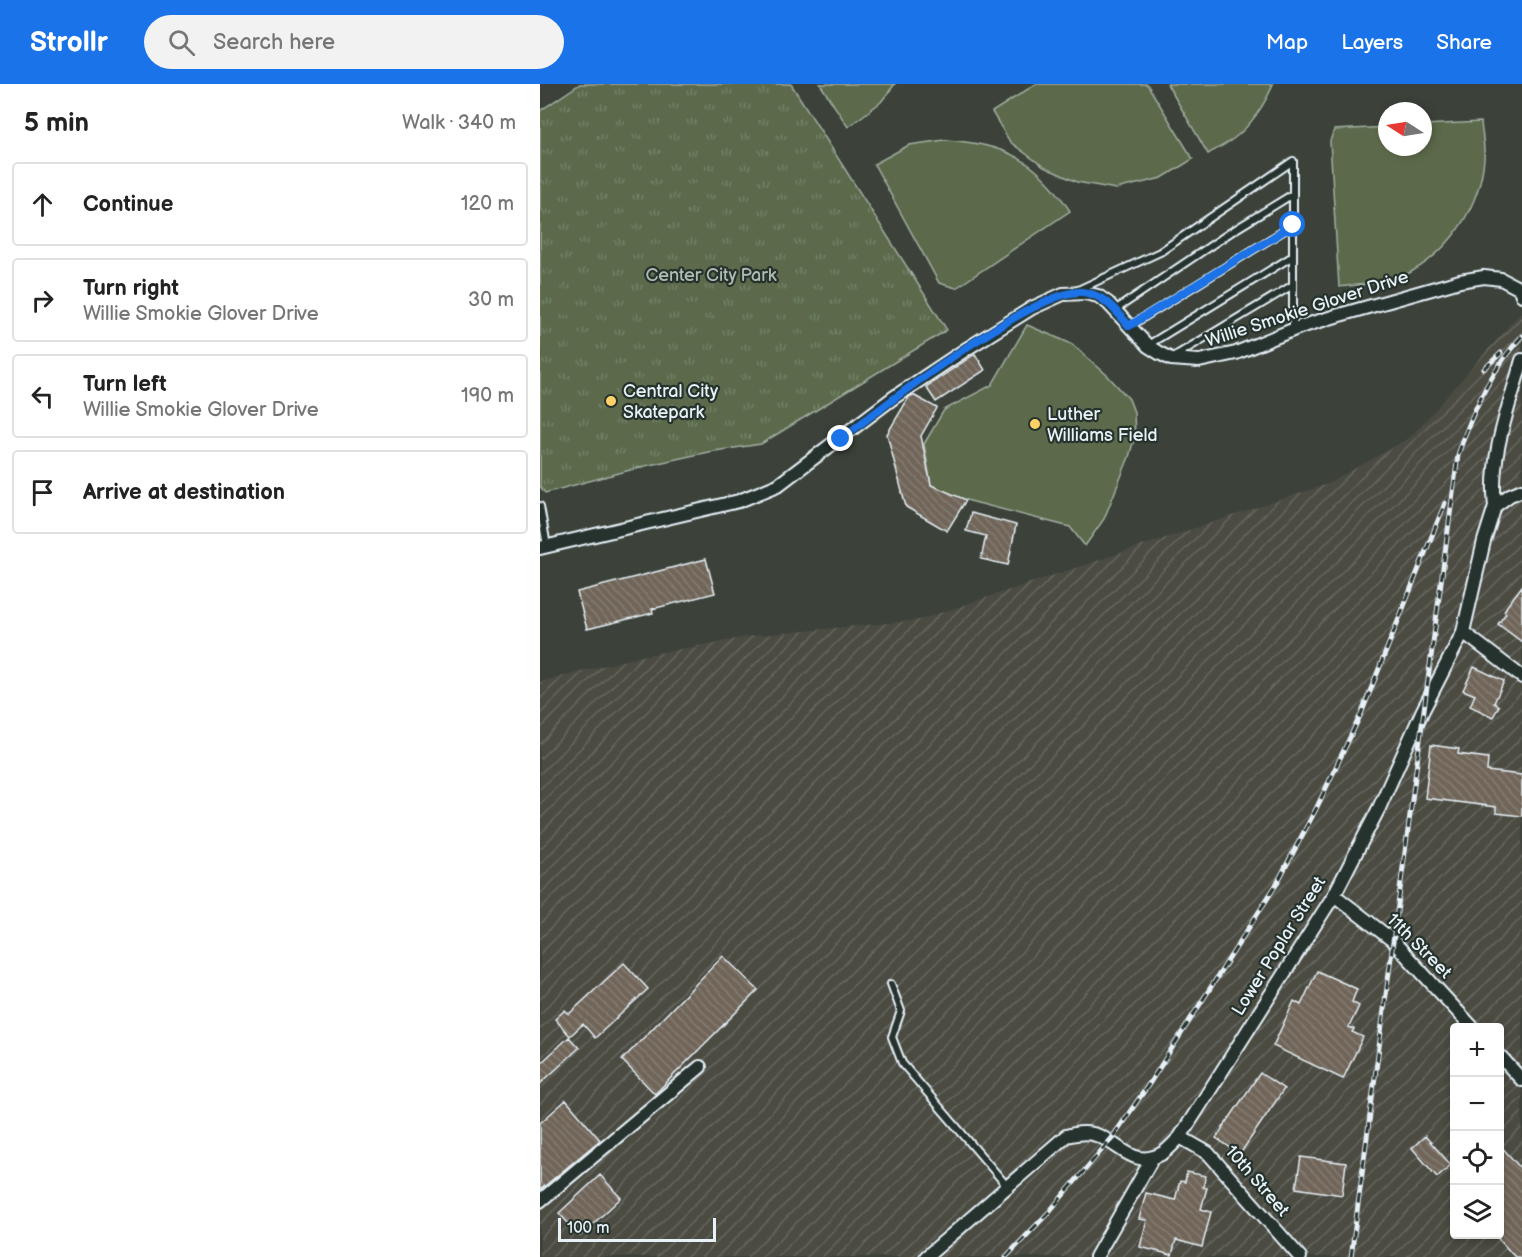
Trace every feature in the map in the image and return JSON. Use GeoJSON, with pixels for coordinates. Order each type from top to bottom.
{"type":"FeatureCollection","features":[{"type":"Feature","properties":{"kind":"street","name":"Willie Smokie Glover Drive"},"geometry":{"type":"LineString","coordinates":[[1074,292],[1098,296],[1115,310],[1148,346],[1171,359],[1199,361],[1236,353],[1293,330],[1413,293],[1476,279],[1501,279],[1520,290],[1522,295]]}},
{"type":"Feature","properties":{"kind":"street"},"geometry":{"type":"LineString","coordinates":[[544,547],[715,507],[760,494],[778,485],[893,398],[968,348],[1032,308],[1050,299],[1074,292]]}},
{"type":"Feature","properties":{"kind":"street"},"geometry":{"type":"LineString","coordinates":[[1495,506],[1493,481],[1496,460],[1522,360]]}},
{"type":"Feature","properties":{"kind":"street"},"geometry":{"type":"LineString","coordinates":[[1495,506],[1510,495],[1522,490]]}},
{"type":"Feature","properties":{"kind":"street","name":"Lower Poplar Street"},"geometry":{"type":"LineString","coordinates":[[1153,1157],[1166,1151],[1180,1137],[1334,896],[1379,808],[1423,710],[1463,633],[1484,541],[1495,506]]}},
{"type":"Feature","properties":{"kind":"street"},"geometry":{"type":"LineString","coordinates":[[1463,633],[1522,676]]}},
{"type":"Feature","properties":{"kind":"street","name":"11th Street"},"geometry":{"type":"LineString","coordinates":[[1334,896],[1392,940],[1468,1023]]}},
{"type":"Feature","properties":{"kind":"street"},"geometry":{"type":"LineString","coordinates":[[1504,1060],[1522,1080]]}},
{"type":"Feature","properties":{"kind":"street"},"geometry":{"type":"LineString","coordinates":[[540,1201],[700,1067]]}},
{"type":"Feature","properties":{"kind":"street"},"geometry":{"type":"LineString","coordinates":[[926,1257],[1066,1136],[1078,1133],[1100,1136],[1120,1151],[1144,1159],[1153,1157]]}},
{"type":"Feature","properties":{"kind":"street","name":"10th Street"},"geometry":{"type":"LineString","coordinates":[[1180,1137],[1208,1153],[1300,1257]]}},
{"type":"Feature","properties":{"kind":"street"},"geometry":{"type":"LineString","coordinates":[[1096,1257],[1153,1157]]}},
{"type":"Feature","properties":{"kind":"lane"},"geometry":{"type":"LineString","coordinates":[[1074,292],[1160,252],[1293,161],[1293,330]]}},
{"type":"Feature","properties":{"kind":"lane"},"geometry":{"type":"LineString","coordinates":[[1115,310],[1231,232],[1293,194]]}},
{"type":"Feature","properties":{"kind":"lane"},"geometry":{"type":"LineString","coordinates":[[1129,326],[1293,225]]}},
{"type":"Feature","properties":{"kind":"lane"},"geometry":{"type":"LineString","coordinates":[[1148,346],[1293,256]]}},
{"type":"Feature","properties":{"kind":"lane"},"geometry":{"type":"LineString","coordinates":[[1171,359],[1293,285]]}},
{"type":"Feature","properties":{"kind":"lane"},"geometry":{"type":"LineString","coordinates":[[540,506],[544,547]]}},
{"type":"Feature","properties":{"kind":"lane"},"geometry":{"type":"LineString","coordinates":[[891,984],[901,1011],[892,1037],[902,1062],[1008,1187]]}},
{"type":"Feature","properties":{"kind":"shaded area"},"geometry":{"type":"Polygon","coordinates":[[[1522,311],[1522,1257],[540,1257],[540,682],[642,656],[753,636],[919,620],[1328,484],[1411,437],[1522,311]]]}},
{"type":"Feature","properties":{"kind":"green space","name":"Center City Park"},"geometry":{"type":"Polygon","coordinates":[[[580,84],[791,84],[947,330],[761,444],[708,452],[645,466],[545,493],[540,486],[540,111],[580,84]]]}},
{"type":"Feature","properties":{"kind":"green space"},"geometry":{"type":"Polygon","coordinates":[[[820,84],[895,84],[881,102],[848,127],[820,84]]]}},
{"type":"Feature","properties":{"kind":"green space"},"geometry":{"type":"Polygon","coordinates":[[[1036,84],[1147,84],[1193,159],[1162,178],[1116,189],[1077,182],[1044,167],[1010,142],[992,112],[1036,84]]]}},
{"type":"Feature","properties":{"kind":"green space"},"geometry":{"type":"Polygon","coordinates":[[[1167,84],[1273,84],[1262,107],[1245,128],[1230,141],[1208,154],[1167,84]]]}},
{"type":"Feature","properties":{"kind":"green space"},"geometry":{"type":"Polygon","coordinates":[[[1481,122],[1484,154],[1477,193],[1470,209],[1451,238],[1439,251],[1411,272],[1376,283],[1339,287],[1330,141],[1334,130],[1378,128],[1378,156],[1432,156],[1432,125],[1481,122]]]}},
{"type":"Feature","properties":{"kind":"green space"},"geometry":{"type":"Polygon","coordinates":[[[944,140],[984,145],[1017,157],[1045,178],[1070,211],[956,288],[939,283],[874,164],[909,145],[944,140]]]}},
{"type":"Feature","properties":{"kind":"green space","name":"Luther Williams Field"},"geometry":{"type":"Polygon","coordinates":[[[1027,325],[1072,344],[1107,375],[1129,399],[1134,412],[1135,436],[1129,457],[1104,519],[1085,546],[1070,527],[966,500],[931,485],[924,444],[944,410],[992,385],[1027,325]]]}},
{"type":"Feature","properties":{"kind":"building"},"geometry":{"type":"Polygon","coordinates":[[[975,354],[985,370],[936,402],[926,387],[975,354]]]}},
{"type":"Feature","properties":{"kind":"building"},"geometry":{"type":"Polygon","coordinates":[[[913,395],[937,408],[921,436],[931,485],[966,500],[947,531],[906,507],[887,434],[909,397],[913,395]]]}},
{"type":"Feature","properties":{"kind":"building"},"geometry":{"type":"Polygon","coordinates":[[[971,513],[1016,525],[1008,565],[981,559],[986,536],[966,531],[971,513]]]}},
{"type":"Feature","properties":{"kind":"building"},"geometry":{"type":"Polygon","coordinates":[[[706,559],[715,593],[652,609],[653,613],[587,629],[577,592],[706,559]]]}},
{"type":"Feature","properties":{"kind":"building"},"geometry":{"type":"Polygon","coordinates":[[[1522,586],[1522,642],[1498,624],[1506,613],[1504,611],[1507,606],[1522,586]]]}},
{"type":"Feature","properties":{"kind":"building"},"geometry":{"type":"Polygon","coordinates":[[[1474,667],[1504,681],[1494,703],[1499,706],[1493,717],[1470,706],[1475,695],[1463,690],[1474,667]]]}},
{"type":"Feature","properties":{"kind":"building"},"geometry":{"type":"Polygon","coordinates":[[[1431,745],[1459,749],[1458,754],[1488,758],[1487,771],[1522,775],[1522,816],[1496,813],[1496,807],[1425,798],[1431,745]]]}},
{"type":"Feature","properties":{"kind":"building"},"geometry":{"type":"Polygon","coordinates":[[[723,956],[758,990],[655,1094],[622,1060],[723,956]]]}},
{"type":"Feature","properties":{"kind":"building"},"geometry":{"type":"Polygon","coordinates":[[[624,963],[648,989],[595,1038],[583,1024],[570,1036],[555,1019],[565,1010],[569,1014],[624,963]]]}},
{"type":"Feature","properties":{"kind":"building"},"geometry":{"type":"Polygon","coordinates":[[[1317,971],[1357,989],[1352,1002],[1359,1006],[1349,1027],[1354,1029],[1352,1032],[1363,1037],[1343,1079],[1273,1046],[1294,1001],[1301,1005],[1317,971]]]}},
{"type":"Feature","properties":{"kind":"building"},"geometry":{"type":"Polygon","coordinates":[[[569,1037],[579,1048],[540,1084],[540,1064],[569,1037]]]}},
{"type":"Feature","properties":{"kind":"building"},"geometry":{"type":"Polygon","coordinates":[[[1260,1073],[1284,1089],[1240,1154],[1216,1138],[1260,1073]]]}},
{"type":"Feature","properties":{"kind":"building"},"geometry":{"type":"Polygon","coordinates":[[[566,1100],[600,1140],[540,1190],[540,1123],[566,1100]]]}},
{"type":"Feature","properties":{"kind":"building"},"geometry":{"type":"Polygon","coordinates":[[[1425,1136],[1450,1166],[1437,1177],[1412,1148],[1425,1136]]]}},
{"type":"Feature","properties":{"kind":"building"},"geometry":{"type":"Polygon","coordinates":[[[1504,1150],[1522,1170],[1522,1257],[1515,1257],[1499,1239],[1504,1239],[1504,1150]]]}},
{"type":"Feature","properties":{"kind":"building"},"geometry":{"type":"Polygon","coordinates":[[[1301,1157],[1346,1163],[1342,1195],[1296,1188],[1301,1157]]]}},
{"type":"Feature","properties":{"kind":"building"},"geometry":{"type":"Polygon","coordinates":[[[1187,1172],[1206,1176],[1203,1187],[1207,1188],[1201,1209],[1211,1212],[1202,1247],[1176,1240],[1172,1255],[1140,1247],[1147,1220],[1139,1219],[1146,1193],[1175,1200],[1180,1181],[1185,1182],[1187,1172]]]}},
{"type":"Feature","properties":{"kind":"building"},"geometry":{"type":"Polygon","coordinates":[[[600,1175],[621,1198],[580,1236],[559,1213],[600,1175]]]}},
{"type":"Feature","properties":{"kind":"railway"},"geometry":{"type":"LineString","coordinates":[[1351,1257],[1458,455],[1492,377],[1522,336]]}},
{"type":"Feature","properties":{"kind":"railway"},"geometry":{"type":"LineString","coordinates":[[1484,369],[1501,353]]}},
{"type":"Feature","properties":{"kind":"railway"},"geometry":{"type":"LineString","coordinates":[[1006,1257],[1048,1213],[1112,1138],[1276,885],[1316,809],[1361,714],[1445,503]]}},
{"type":"Feature","properties":{"kind":"place","name":"Central City Skatepark"},"geometry":{"type":"Point","coordinates":[611,401]}},
{"type":"Feature","properties":{"kind":"place","name":"Luther Williams Field"},"geometry":{"type":"Point","coordinates":[1035,424]}},
{"type":"Feature","properties":{"kind":"route"},"geometry":{"type":"LineString","coordinates":[[841,439],[893,398],[968,348],[1050,299],[1074,292],[1085,292],[1098,296],[1108,303],[1129,326],[1293,225]]}}]}
